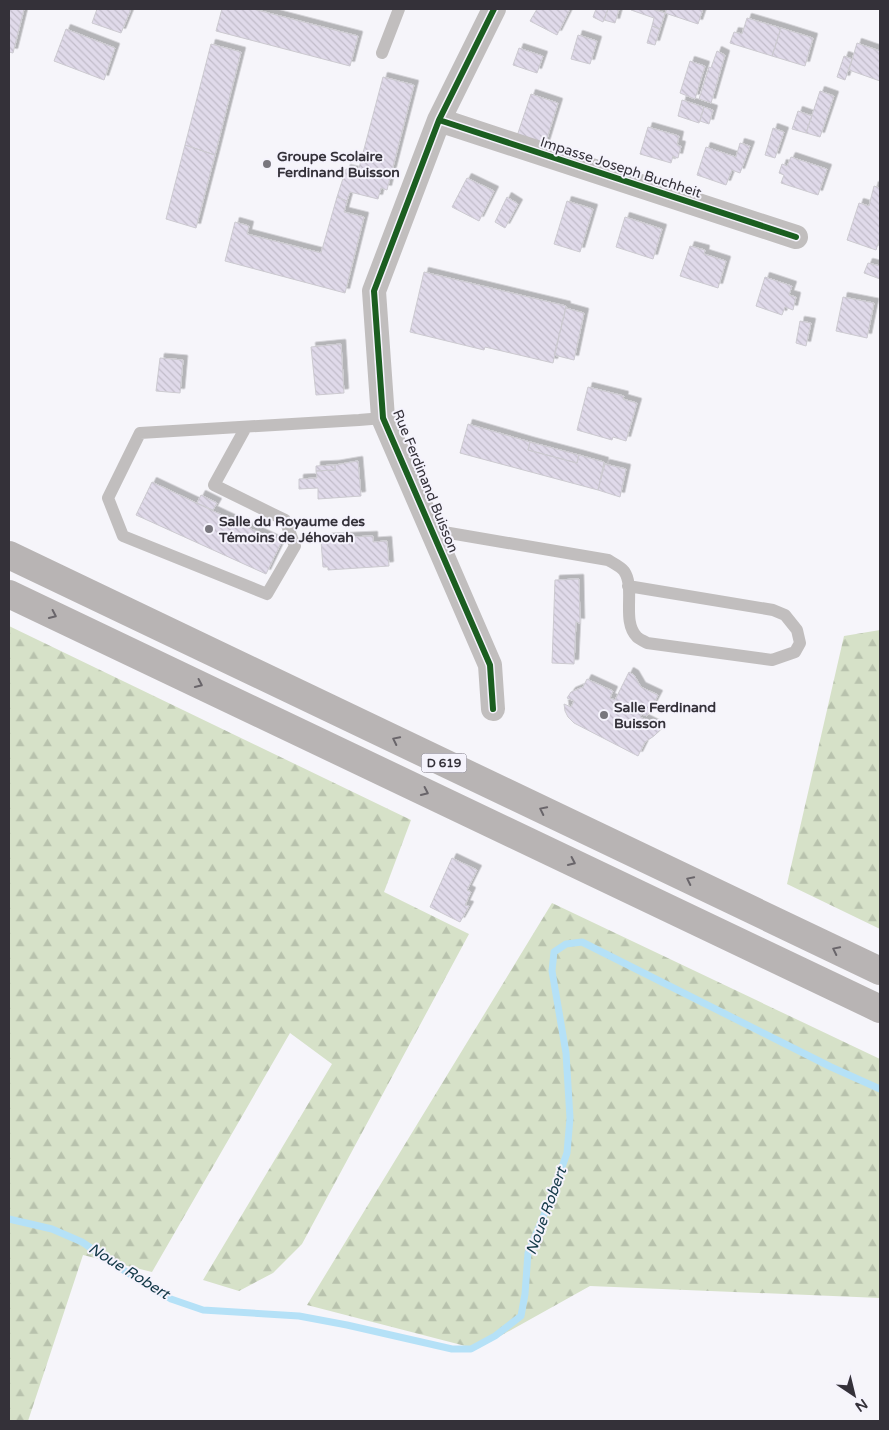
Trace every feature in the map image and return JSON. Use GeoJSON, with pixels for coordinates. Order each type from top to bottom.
{"type":"FeatureCollection","features":[{"type":"Feature","properties":{"kind":"highway","name":"D 619"},"geometry":{"type":"LineString","coordinates":[[9,555],[880,971]]}},
{"type":"Feature","properties":{"kind":"highway","name":"D 619"},"geometry":{"type":"LineString","coordinates":[[9,594],[880,1009]]}},
{"type":"Feature","properties":{"kind":"street","name":"Rue Ferdinand Buisson"},"geometry":{"type":"LineString","coordinates":[[493,709],[490,665],[383,418],[374,291],[439,120],[494,9]]}},
{"type":"Feature","properties":{"kind":"street","name":"Impasse Joseph Buchheit"},"geometry":{"type":"LineString","coordinates":[[439,120],[796,237]]}},
{"type":"Feature","properties":{"kind":"lane"},"geometry":{"type":"LineString","coordinates":[[382,53],[399,9]]}},
{"type":"Feature","properties":{"kind":"lane"},"geometry":{"type":"LineString","coordinates":[[246,427],[214,485],[285,520],[294,546],[267,594],[122,536],[108,498],[140,433],[383,418]]}},
{"type":"Feature","properties":{"kind":"lane"},"geometry":{"type":"LineString","coordinates":[[432,530],[608,560],[624,570],[628,578],[628,586],[630,624],[636,636],[647,643],[772,660],[795,652],[800,643],[797,630],[785,615],[773,610],[628,586]]}},
{"type":"Feature","properties":{"kind":"green space"},"geometry":{"type":"Polygon","coordinates":[[[9,626],[411,820],[384,892],[469,934],[302,1244],[273,1273],[239,1291],[203,1280],[332,1064],[290,1033],[152,1272],[83,1255],[28,1421],[9,1421],[9,626]]]}},
{"type":"Feature","properties":{"kind":"green space"},"geometry":{"type":"Polygon","coordinates":[[[880,630],[880,929],[787,884],[844,636],[880,630]]]}},
{"type":"Feature","properties":{"kind":"green space"},"geometry":{"type":"Polygon","coordinates":[[[552,903],[880,1059],[880,1298],[590,1286],[477,1349],[307,1305],[552,903]]]}},
{"type":"Feature","properties":{"kind":"building"},"geometry":{"type":"Polygon","coordinates":[[[9,9],[24,9],[13,53],[9,52],[9,9]]]}},
{"type":"Feature","properties":{"kind":"building"},"geometry":{"type":"Polygon","coordinates":[[[97,9],[131,9],[121,33],[92,23],[97,9]]]}},
{"type":"Feature","properties":{"kind":"building"},"geometry":{"type":"Polygon","coordinates":[[[222,9],[253,9],[358,36],[350,66],[216,31],[222,9]]]}},
{"type":"Feature","properties":{"kind":"building"},"geometry":{"type":"Polygon","coordinates":[[[537,9],[570,9],[557,35],[530,21],[537,9]]]}},
{"type":"Feature","properties":{"kind":"building"},"geometry":{"type":"Polygon","coordinates":[[[596,9],[608,9],[603,22],[593,17],[596,9]]]}},
{"type":"Feature","properties":{"kind":"building"},"geometry":{"type":"Polygon","coordinates":[[[608,9],[619,9],[615,23],[604,20],[608,9]]]}},
{"type":"Feature","properties":{"kind":"building"},"geometry":{"type":"Polygon","coordinates":[[[631,9],[652,9],[665,13],[660,29],[652,26],[654,18],[631,9]]]}},
{"type":"Feature","properties":{"kind":"building"},"geometry":{"type":"Polygon","coordinates":[[[667,9],[703,9],[698,24],[665,13],[667,9]]]}},
{"type":"Feature","properties":{"kind":"building"},"geometry":{"type":"Polygon","coordinates":[[[747,18],[781,28],[772,56],[730,43],[734,32],[742,34],[747,18]]]}},
{"type":"Feature","properties":{"kind":"building"},"geometry":{"type":"Polygon","coordinates":[[[652,26],[660,29],[655,45],[647,43],[652,26]]]}},
{"type":"Feature","properties":{"kind":"building"},"geometry":{"type":"Polygon","coordinates":[[[781,28],[813,38],[805,66],[772,56],[781,28]]]}},
{"type":"Feature","properties":{"kind":"building"},"geometry":{"type":"Polygon","coordinates":[[[66,29],[115,48],[104,80],[54,61],[66,29]]]}},
{"type":"Feature","properties":{"kind":"building"},"geometry":{"type":"Polygon","coordinates":[[[578,35],[597,41],[590,64],[571,59],[578,35]]]}},
{"type":"Feature","properties":{"kind":"building"},"geometry":{"type":"Polygon","coordinates":[[[857,43],[880,51],[880,81],[849,70],[857,43]]]}},
{"type":"Feature","properties":{"kind":"building"},"geometry":{"type":"Polygon","coordinates":[[[211,44],[241,52],[215,155],[185,145],[211,44]]]}},
{"type":"Feature","properties":{"kind":"building"},"geometry":{"type":"Polygon","coordinates":[[[519,48],[543,56],[537,73],[513,65],[519,48]]]}},
{"type":"Feature","properties":{"kind":"building"},"geometry":{"type":"Polygon","coordinates":[[[717,51],[725,55],[711,103],[699,99],[709,67],[711,68],[717,51]]]}},
{"type":"Feature","properties":{"kind":"building"},"geometry":{"type":"Polygon","coordinates":[[[844,56],[852,59],[845,80],[837,77],[844,56]]]}},
{"type":"Feature","properties":{"kind":"building"},"geometry":{"type":"Polygon","coordinates":[[[690,61],[705,66],[695,99],[680,93],[690,61]]]}},
{"type":"Feature","properties":{"kind":"building"},"geometry":{"type":"Polygon","coordinates":[[[383,77],[414,85],[387,190],[381,188],[378,199],[350,192],[347,201],[337,197],[346,169],[358,172],[383,77]]]}},
{"type":"Feature","properties":{"kind":"building"},"geometry":{"type":"Polygon","coordinates":[[[820,91],[834,96],[820,137],[806,133],[820,91]]]}},
{"type":"Feature","properties":{"kind":"building"},"geometry":{"type":"Polygon","coordinates":[[[531,94],[558,103],[545,145],[517,136],[531,94]]]}},
{"type":"Feature","properties":{"kind":"building"},"geometry":{"type":"Polygon","coordinates":[[[682,100],[704,107],[699,123],[678,116],[682,100]]]}},
{"type":"Feature","properties":{"kind":"building"},"geometry":{"type":"Polygon","coordinates":[[[704,107],[713,110],[709,124],[700,121],[704,107]]]}},
{"type":"Feature","properties":{"kind":"building"},"geometry":{"type":"Polygon","coordinates":[[[798,111],[812,116],[806,133],[792,129],[798,111]]]}},
{"type":"Feature","properties":{"kind":"building"},"geometry":{"type":"Polygon","coordinates":[[[648,127],[679,136],[677,145],[681,146],[678,158],[673,156],[671,163],[640,154],[648,127]]]}},
{"type":"Feature","properties":{"kind":"building"},"geometry":{"type":"Polygon","coordinates":[[[773,128],[784,132],[775,158],[765,155],[773,128]]]}},
{"type":"Feature","properties":{"kind":"building"},"geometry":{"type":"Polygon","coordinates":[[[740,143],[750,146],[740,173],[732,170],[726,185],[697,175],[706,147],[736,157],[740,143]]]}},
{"type":"Feature","properties":{"kind":"building"},"geometry":{"type":"Polygon","coordinates":[[[185,145],[215,155],[196,228],[166,219],[185,145]]]}},
{"type":"Feature","properties":{"kind":"building"},"geometry":{"type":"Polygon","coordinates":[[[791,157],[827,169],[818,195],[781,183],[784,175],[779,173],[782,164],[787,166],[791,157]]]}},
{"type":"Feature","properties":{"kind":"building"},"geometry":{"type":"Polygon","coordinates":[[[467,178],[494,191],[479,221],[452,207],[467,178]]]}},
{"type":"Feature","properties":{"kind":"building"},"geometry":{"type":"Polygon","coordinates":[[[874,186],[880,188],[880,238],[876,250],[847,240],[859,203],[869,206],[874,186]]]}},
{"type":"Feature","properties":{"kind":"building"},"geometry":{"type":"Polygon","coordinates":[[[337,197],[347,201],[344,212],[364,217],[345,293],[225,261],[235,222],[249,226],[247,234],[321,253],[337,197]]]}},
{"type":"Feature","properties":{"kind":"building"},"geometry":{"type":"Polygon","coordinates":[[[507,197],[518,204],[505,228],[495,222],[507,197]]]}},
{"type":"Feature","properties":{"kind":"building"},"geometry":{"type":"Polygon","coordinates":[[[567,201],[593,209],[580,252],[554,244],[567,201]]]}},
{"type":"Feature","properties":{"kind":"building"},"geometry":{"type":"Polygon","coordinates":[[[625,217],[662,229],[653,259],[616,247],[625,217]]]}},
{"type":"Feature","properties":{"kind":"building"},"geometry":{"type":"Polygon","coordinates":[[[690,246],[705,250],[704,254],[726,261],[718,288],[680,276],[690,246]]]}},
{"type":"Feature","properties":{"kind":"building"},"geometry":{"type":"Polygon","coordinates":[[[868,263],[880,266],[880,279],[864,273],[868,263]]]}},
{"type":"Feature","properties":{"kind":"building"},"geometry":{"type":"Polygon","coordinates":[[[424,272],[566,306],[553,363],[485,347],[484,350],[410,332],[424,272]]]}},
{"type":"Feature","properties":{"kind":"building"},"geometry":{"type":"Polygon","coordinates":[[[765,277],[792,286],[789,295],[796,297],[793,310],[785,307],[782,315],[756,306],[765,277]]]}},
{"type":"Feature","properties":{"kind":"building"},"geometry":{"type":"Polygon","coordinates":[[[843,297],[874,303],[867,338],[836,331],[843,297]]]}},
{"type":"Feature","properties":{"kind":"building"},"geometry":{"type":"Polygon","coordinates":[[[566,308],[584,313],[574,360],[554,355],[566,308]]]}},
{"type":"Feature","properties":{"kind":"building"},"geometry":{"type":"Polygon","coordinates":[[[800,321],[811,323],[806,346],[796,343],[800,321]]]}},
{"type":"Feature","properties":{"kind":"building"},"geometry":{"type":"Polygon","coordinates":[[[341,344],[344,393],[316,395],[311,347],[341,344]]]}},
{"type":"Feature","properties":{"kind":"building"},"geometry":{"type":"Polygon","coordinates":[[[160,358],[183,360],[180,393],[156,391],[160,358]]]}},
{"type":"Feature","properties":{"kind":"building"},"geometry":{"type":"Polygon","coordinates":[[[588,387],[624,396],[623,399],[637,403],[626,441],[613,437],[612,440],[577,430],[588,387]]]}},
{"type":"Feature","properties":{"kind":"building"},"geometry":{"type":"Polygon","coordinates":[[[468,424],[530,442],[528,450],[577,463],[579,455],[604,462],[598,490],[460,453],[468,424]]]}},
{"type":"Feature","properties":{"kind":"building"},"geometry":{"type":"Polygon","coordinates":[[[530,442],[579,455],[577,463],[528,450],[530,442]]]}},
{"type":"Feature","properties":{"kind":"building"},"geometry":{"type":"Polygon","coordinates":[[[358,461],[361,496],[318,499],[318,488],[299,489],[299,479],[317,478],[316,471],[335,470],[335,465],[358,461]]]}},
{"type":"Feature","properties":{"kind":"building"},"geometry":{"type":"Polygon","coordinates":[[[605,464],[626,469],[620,497],[598,490],[605,464]]]}},
{"type":"Feature","properties":{"kind":"building"},"geometry":{"type":"Polygon","coordinates":[[[335,465],[335,470],[316,471],[316,466],[335,465]]]}},
{"type":"Feature","properties":{"kind":"building","name":"Salle du Royaume des Témoins de Jéhovah"},"geometry":{"type":"Polygon","coordinates":[[[152,482],[281,543],[266,574],[136,515],[152,482]]]}},
{"type":"Feature","properties":{"kind":"building"},"geometry":{"type":"Polygon","coordinates":[[[201,495],[217,503],[213,510],[197,503],[201,495]]]}},
{"type":"Feature","properties":{"kind":"building"},"geometry":{"type":"Polygon","coordinates":[[[373,536],[373,542],[387,541],[389,566],[328,570],[328,567],[323,567],[321,541],[327,541],[327,538],[373,536]]]}},
{"type":"Feature","properties":{"kind":"building"},"geometry":{"type":"Polygon","coordinates":[[[579,579],[580,623],[576,622],[574,664],[552,663],[555,580],[579,579]]]}},
{"type":"Feature","properties":{"kind":"building","name":"Salle Ferdinand Buisson"},"geometry":{"type":"Polygon","coordinates":[[[629,672],[634,675],[641,687],[658,695],[647,716],[642,714],[640,717],[662,728],[645,742],[638,756],[574,723],[568,717],[564,704],[571,707],[574,701],[567,698],[571,692],[583,687],[587,679],[613,691],[610,698],[615,700],[629,672]]]}},
{"type":"Feature","properties":{"kind":"building"},"geometry":{"type":"Polygon","coordinates":[[[452,858],[477,870],[467,890],[471,892],[465,905],[469,906],[460,922],[430,907],[452,858]]]}},
{"type":"Feature","properties":{"kind":"waterway","name":"Noue Robert"},"geometry":{"type":"LineString","coordinates":[[9,1219],[52,1229],[82,1242],[171,1299],[203,1310],[299,1316],[452,1349],[471,1349],[495,1336],[521,1316],[525,1294],[528,1253],[567,1153],[570,1118],[566,1053],[552,971],[554,952],[566,944],[582,942],[831,1067],[880,1089]]}},
{"type":"Feature","properties":{"kind":"cycle path"},"geometry":{"type":"LineString","coordinates":[[493,709],[490,665],[383,418],[374,291],[439,120],[494,9]]}},
{"type":"Feature","properties":{"kind":"cycle path"},"geometry":{"type":"LineString","coordinates":[[439,120],[796,237]]}},
{"type":"Feature","properties":{"kind":"place","name":"Groupe Scolaire Ferdinand Buisson"},"geometry":{"type":"Point","coordinates":[267,164]}},
{"type":"Feature","properties":{"kind":"place","name":"Salle du Royaume des Témoins de Jéhovah"},"geometry":{"type":"Point","coordinates":[209,529]}},
{"type":"Feature","properties":{"kind":"place","name":"Salle Ferdinand Buisson"},"geometry":{"type":"Point","coordinates":[604,715]}}]}
